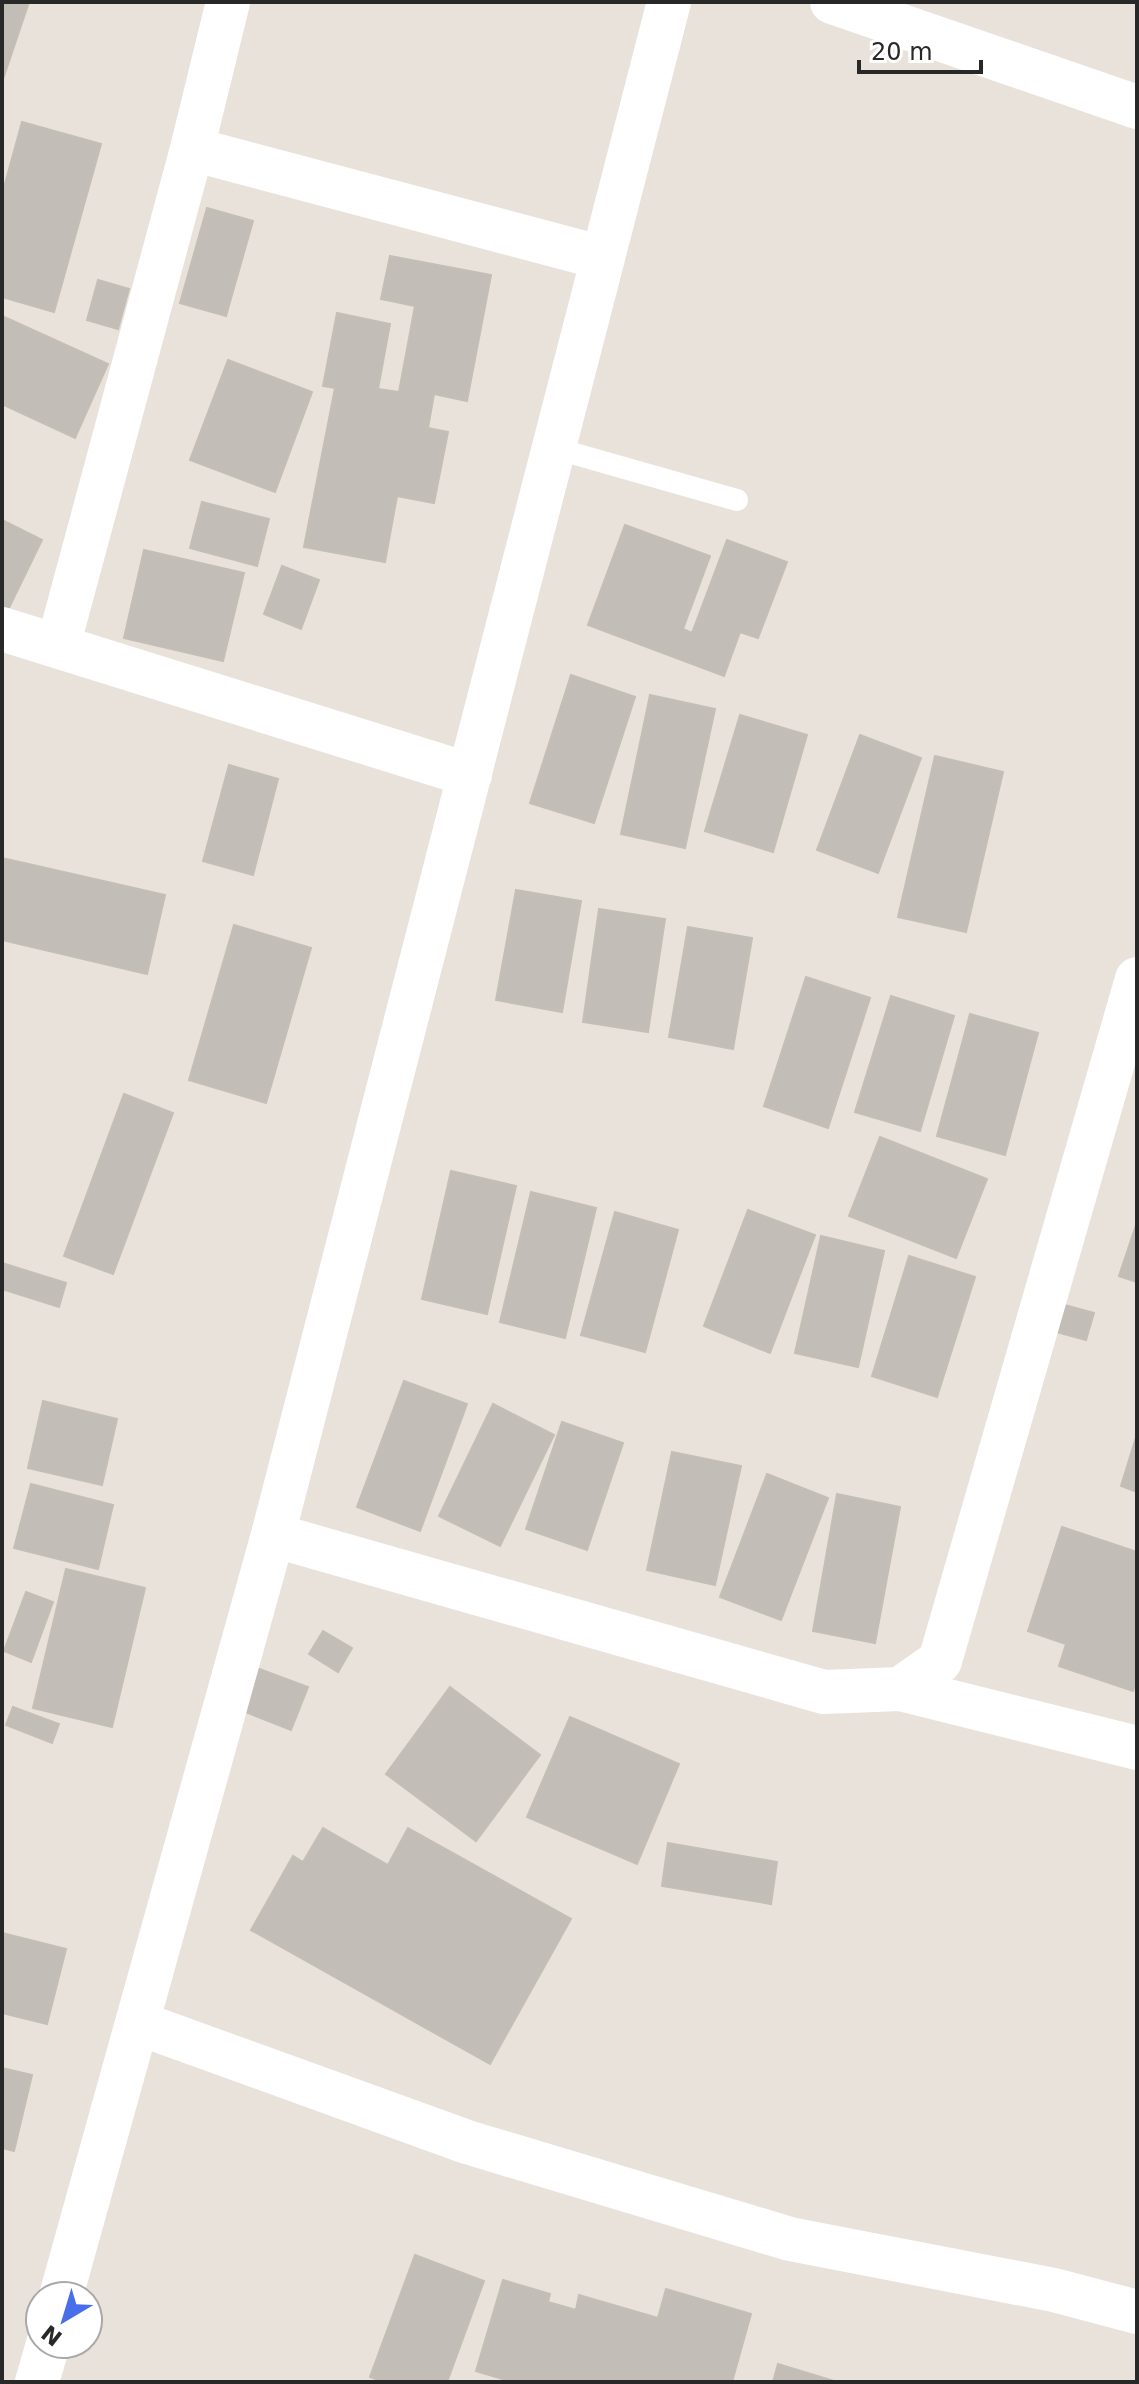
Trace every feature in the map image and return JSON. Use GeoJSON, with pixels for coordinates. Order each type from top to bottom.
{"type":"FeatureCollection","features":[{"type":"Feature","properties":{"kind":"street"},"geometry":{"type":"LineString","coordinates":[[58,646],[192,149],[228,2]]}},
{"type":"Feature","properties":{"kind":"street"},"geometry":{"type":"LineString","coordinates":[[66,2280],[273,1535],[669,2]]}},
{"type":"Feature","properties":{"kind":"street"},"geometry":{"type":"LineString","coordinates":[[832,2],[1137,107]]}},
{"type":"Feature","properties":{"kind":"street"},"geometry":{"type":"LineString","coordinates":[[192,149],[603,258]]}},
{"type":"Feature","properties":{"kind":"street"},"geometry":{"type":"LineString","coordinates":[[2,629],[470,775]]}},
{"type":"Feature","properties":{"kind":"street"},"geometry":{"type":"LineString","coordinates":[[900,1689],[940,1661],[1121,1094],[1137,979]]}},
{"type":"Feature","properties":{"kind":"street"},"geometry":{"type":"LineString","coordinates":[[273,1535],[824,1692],[900,1689],[1137,1748]]}},
{"type":"Feature","properties":{"kind":"street"},"geometry":{"type":"LineString","coordinates":[[138,2023],[467,2142],[790,2239],[1054,2290],[1137,2312]]}},
{"type":"Feature","properties":{"kind":"street"},"geometry":{"type":"LineString","coordinates":[[37,2382],[43,2360]]}},
{"type":"Feature","properties":{"kind":"lane"},"geometry":{"type":"LineString","coordinates":[[554,448],[737,500]]}},
{"type":"Feature","properties":{"kind":"building"},"geometry":{"type":"Polygon","coordinates":[[[2,2],[29,2],[3,79],[2,79],[2,2]]]}},
{"type":"Feature","properties":{"kind":"building"},"geometry":{"type":"Polygon","coordinates":[[[22,122],[101,144],[54,312],[2,297],[2,195],[22,122]]]}},
{"type":"Feature","properties":{"kind":"building"},"geometry":{"type":"Polygon","coordinates":[[[207,208],[253,221],[226,316],[180,303],[207,208]]]}},
{"type":"Feature","properties":{"kind":"building"},"geometry":{"type":"Polygon","coordinates":[[[390,256],[491,275],[467,401],[434,394],[428,428],[448,432],[434,503],[397,496],[385,562],[304,547],[335,388],[323,386],[337,313],[390,324],[378,389],[399,392],[415,306],[381,299],[390,256]]]}},
{"type":"Feature","properties":{"kind":"building"},"geometry":{"type":"Polygon","coordinates":[[[98,280],[129,289],[118,329],[87,320],[98,280]]]}},
{"type":"Feature","properties":{"kind":"building"},"geometry":{"type":"Polygon","coordinates":[[[2,316],[108,364],[75,438],[2,404],[2,316]]]}},
{"type":"Feature","properties":{"kind":"building"},"geometry":{"type":"Polygon","coordinates":[[[228,360],[312,392],[275,492],[190,460],[228,360]]]}},
{"type":"Feature","properties":{"kind":"building"},"geometry":{"type":"Polygon","coordinates":[[[202,502],[269,519],[257,566],[190,548],[202,502]]]}},
{"type":"Feature","properties":{"kind":"building"},"geometry":{"type":"Polygon","coordinates":[[[2,520],[42,540],[7,612],[2,610],[2,520]]]}},
{"type":"Feature","properties":{"kind":"building"},"geometry":{"type":"Polygon","coordinates":[[[625,525],[710,556],[683,629],[692,633],[727,540],[787,562],[758,638],[740,632],[724,676],[588,625],[625,525]]]}},
{"type":"Feature","properties":{"kind":"building"},"geometry":{"type":"Polygon","coordinates":[[[144,550],[244,573],[223,661],[124,638],[144,550]]]}},
{"type":"Feature","properties":{"kind":"building"},"geometry":{"type":"Polygon","coordinates":[[[282,566],[319,580],[301,629],[264,614],[282,566]]]}},
{"type":"Feature","properties":{"kind":"building"},"geometry":{"type":"Polygon","coordinates":[[[571,675],[635,697],[594,823],[530,803],[571,675]]]}},
{"type":"Feature","properties":{"kind":"building"},"geometry":{"type":"Polygon","coordinates":[[[650,695],[715,709],[685,848],[621,834],[650,695]]]}},
{"type":"Feature","properties":{"kind":"building"},"geometry":{"type":"Polygon","coordinates":[[[740,715],[807,735],[773,852],[705,831],[740,715]]]}},
{"type":"Feature","properties":{"kind":"building"},"geometry":{"type":"Polygon","coordinates":[[[860,735],[921,758],[878,873],[817,850],[860,735]]]}},
{"type":"Feature","properties":{"kind":"building"},"geometry":{"type":"Polygon","coordinates":[[[935,756],[1003,772],[966,932],[898,917],[935,756]]]}},
{"type":"Feature","properties":{"kind":"building"},"geometry":{"type":"Polygon","coordinates":[[[229,765],[278,779],[253,875],[203,861],[229,765]]]}},
{"type":"Feature","properties":{"kind":"building"},"geometry":{"type":"Polygon","coordinates":[[[2,858],[165,895],[147,974],[2,940],[2,858]]]}},
{"type":"Feature","properties":{"kind":"building"},"geometry":{"type":"Polygon","coordinates":[[[516,890],[581,901],[562,1012],[496,1000],[516,890]]]}},
{"type":"Feature","properties":{"kind":"building"},"geometry":{"type":"Polygon","coordinates":[[[599,909],[665,919],[648,1032],[583,1022],[599,909]]]}},
{"type":"Feature","properties":{"kind":"building"},"geometry":{"type":"Polygon","coordinates":[[[234,925],[311,948],[266,1103],[189,1080],[234,925]]]}},
{"type":"Feature","properties":{"kind":"building"},"geometry":{"type":"Polygon","coordinates":[[[688,927],[752,938],[733,1049],[669,1037],[688,927]]]}},
{"type":"Feature","properties":{"kind":"building"},"geometry":{"type":"Polygon","coordinates":[[[806,977],[870,998],[828,1128],[764,1106],[806,977]]]}},
{"type":"Feature","properties":{"kind":"building"},"geometry":{"type":"Polygon","coordinates":[[[891,996],[954,1016],[920,1131],[855,1112],[891,996]]]}},
{"type":"Feature","properties":{"kind":"building"},"geometry":{"type":"Polygon","coordinates":[[[970,1014],[1038,1033],[1005,1155],[937,1136],[970,1014]]]}},
{"type":"Feature","properties":{"kind":"building"},"geometry":{"type":"Polygon","coordinates":[[[124,1094],[173,1113],[113,1274],[64,1256],[124,1094]]]}},
{"type":"Feature","properties":{"kind":"building"},"geometry":{"type":"Polygon","coordinates":[[[880,1137],[987,1179],[956,1258],[849,1216],[880,1137]]]}},
{"type":"Feature","properties":{"kind":"building"},"geometry":{"type":"Polygon","coordinates":[[[451,1171],[516,1186],[487,1314],[422,1299],[451,1171]]]}},
{"type":"Feature","properties":{"kind":"building"},"geometry":{"type":"Polygon","coordinates":[[[531,1192],[596,1208],[565,1338],[500,1322],[531,1192]]]}},
{"type":"Feature","properties":{"kind":"building"},"geometry":{"type":"Polygon","coordinates":[[[748,1210],[815,1235],[770,1353],[704,1326],[748,1210]]]}},
{"type":"Feature","properties":{"kind":"building"},"geometry":{"type":"Polygon","coordinates":[[[615,1212],[678,1230],[645,1352],[581,1335],[615,1212]]]}},
{"type":"Feature","properties":{"kind":"building"},"geometry":{"type":"Polygon","coordinates":[[[1137,1222],[1137,1282],[1119,1276],[1137,1222]]]}},
{"type":"Feature","properties":{"kind":"building"},"geometry":{"type":"Polygon","coordinates":[[[821,1236],[884,1251],[858,1367],[795,1353],[821,1236]]]}},
{"type":"Feature","properties":{"kind":"building"},"geometry":{"type":"Polygon","coordinates":[[[909,1256],[975,1277],[937,1397],[872,1376],[909,1256]]]}},
{"type":"Feature","properties":{"kind":"building"},"geometry":{"type":"Polygon","coordinates":[[[2,1263],[66,1283],[59,1307],[2,1289],[2,1263]]]}},
{"type":"Feature","properties":{"kind":"building"},"geometry":{"type":"Polygon","coordinates":[[[1050,1301],[1094,1313],[1086,1340],[1042,1328],[1050,1301]]]}},
{"type":"Feature","properties":{"kind":"building"},"geometry":{"type":"Polygon","coordinates":[[[404,1381],[467,1404],[420,1531],[357,1507],[404,1381]]]}},
{"type":"Feature","properties":{"kind":"building"},"geometry":{"type":"Polygon","coordinates":[[[43,1401],[117,1419],[102,1485],[28,1468],[43,1401]]]}},
{"type":"Feature","properties":{"kind":"building"},"geometry":{"type":"Polygon","coordinates":[[[493,1404],[554,1435],[500,1546],[439,1516],[493,1404]]]}},
{"type":"Feature","properties":{"kind":"building"},"geometry":{"type":"Polygon","coordinates":[[[562,1422],[623,1443],[587,1550],[526,1529],[562,1422]]]}},
{"type":"Feature","properties":{"kind":"building"},"geometry":{"type":"Polygon","coordinates":[[[1137,1434],[1137,1492],[1121,1486],[1137,1434]]]}},
{"type":"Feature","properties":{"kind":"building"},"geometry":{"type":"Polygon","coordinates":[[[672,1452],[741,1466],[715,1585],[647,1570],[672,1452]]]}},
{"type":"Feature","properties":{"kind":"building"},"geometry":{"type":"Polygon","coordinates":[[[767,1474],[828,1498],[781,1620],[720,1597],[767,1474]]]}},
{"type":"Feature","properties":{"kind":"building"},"geometry":{"type":"Polygon","coordinates":[[[31,1484],[113,1505],[98,1569],[14,1548],[31,1484]]]}},
{"type":"Feature","properties":{"kind":"building"},"geometry":{"type":"Polygon","coordinates":[[[837,1494],[900,1507],[875,1643],[813,1631],[837,1494]]]}},
{"type":"Feature","properties":{"kind":"building"},"geometry":{"type":"Polygon","coordinates":[[[1062,1527],[1137,1552],[1137,1679],[1133,1691],[1059,1666],[1066,1644],[1028,1631],[1062,1527]]]}},
{"type":"Feature","properties":{"kind":"building"},"geometry":{"type":"Polygon","coordinates":[[[66,1569],[145,1588],[112,1727],[33,1708],[66,1569]]]}},
{"type":"Feature","properties":{"kind":"building"},"geometry":{"type":"Polygon","coordinates":[[[26,1592],[53,1602],[31,1662],[4,1651],[26,1592]]]}},
{"type":"Feature","properties":{"kind":"building"},"geometry":{"type":"Polygon","coordinates":[[[323,1631],[352,1648],[338,1672],[309,1654],[323,1631]]]}},
{"type":"Feature","properties":{"kind":"building"},"geometry":{"type":"Polygon","coordinates":[[[254,1667],[308,1687],[291,1730],[238,1709],[254,1667]]]}},
{"type":"Feature","properties":{"kind":"building"},"geometry":{"type":"Polygon","coordinates":[[[450,1687],[540,1755],[476,1841],[386,1774],[450,1687]]]}},
{"type":"Feature","properties":{"kind":"building"},"geometry":{"type":"Polygon","coordinates":[[[13,1707],[59,1724],[52,1743],[6,1725],[13,1707]]]}},
{"type":"Feature","properties":{"kind":"building"},"geometry":{"type":"Polygon","coordinates":[[[570,1717],[679,1764],[637,1864],[527,1817],[570,1717]]]}},
{"type":"Feature","properties":{"kind":"building"},"geometry":{"type":"Polygon","coordinates":[[[323,1828],[388,1865],[408,1828],[571,1919],[490,2064],[251,1930],[293,1856],[303,1862],[323,1828]]]}},
{"type":"Feature","properties":{"kind":"building"},"geometry":{"type":"Polygon","coordinates":[[[668,1843],[777,1862],[771,1904],[662,1886],[668,1843]]]}},
{"type":"Feature","properties":{"kind":"building"},"geometry":{"type":"Polygon","coordinates":[[[2,1933],[66,1949],[47,2024],[2,2013],[2,1933]]]}},
{"type":"Feature","properties":{"kind":"building"},"geometry":{"type":"Polygon","coordinates":[[[2,2068],[32,2075],[14,2151],[2,2148],[2,2068]]]}},
{"type":"Feature","properties":{"kind":"building"},"geometry":{"type":"Polygon","coordinates":[[[415,2255],[484,2281],[447,2382],[384,2382],[370,2377],[415,2255]]]}},
{"type":"Feature","properties":{"kind":"building"},"geometry":{"type":"Polygon","coordinates":[[[503,2280],[550,2294],[548,2302],[576,2310],[579,2295],[658,2318],[666,2289],[751,2314],[732,2382],[513,2382],[476,2371],[503,2280]]]}},
{"type":"Feature","properties":{"kind":"building"},"geometry":{"type":"Polygon","coordinates":[[[778,2364],[837,2382],[773,2382],[778,2364]]]}}]}
